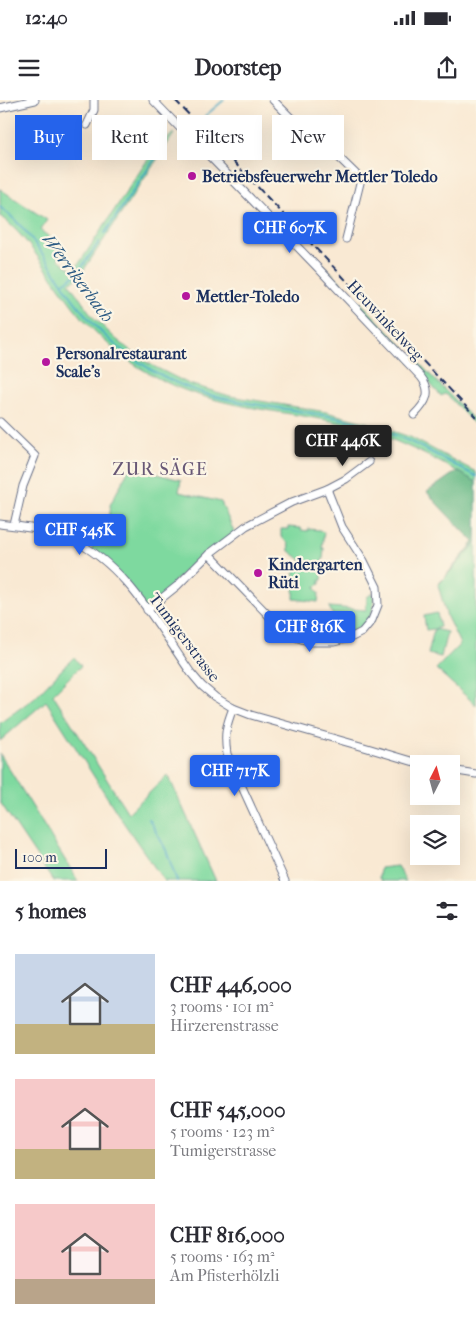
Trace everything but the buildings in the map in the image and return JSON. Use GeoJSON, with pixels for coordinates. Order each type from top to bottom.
{"type":"FeatureCollection","features":[{"type":"Feature","properties":{"kind":"street"},"geometry":{"type":"LineString","coordinates":[[0,108],[35,100]]}},
{"type":"Feature","properties":{"kind":"street"},"geometry":{"type":"LineString","coordinates":[[88,125],[95,106],[94,100]]}},
{"type":"Feature","properties":{"kind":"street","name":"Heuwinkelweg"},"geometry":{"type":"LineString","coordinates":[[153,100],[305,254],[421,377],[426,386],[427,395],[423,406],[414,415]]}},
{"type":"Feature","properties":{"kind":"street"},"geometry":{"type":"LineString","coordinates":[[273,100],[318,145],[326,145],[361,179],[346,238]]}},
{"type":"Feature","properties":{"kind":"street"},"geometry":{"type":"LineString","coordinates":[[0,422],[35,456],[23,486],[14,526]]}},
{"type":"Feature","properties":{"kind":"street"},"geometry":{"type":"LineString","coordinates":[[147,610],[177,586],[209,554],[235,534],[292,502],[327,489],[370,462]]}},
{"type":"Feature","properties":{"kind":"street"},"geometry":{"type":"LineString","coordinates":[[209,554],[277,624],[298,638],[312,642],[334,642],[350,638],[362,632],[372,620],[378,605],[378,587],[342,527],[327,489]]}},
{"type":"Feature","properties":{"kind":"street","name":"Tumigerstrasse"},"geometry":{"type":"LineString","coordinates":[[0,524],[51,532],[70,538],[108,562],[123,578],[202,686],[233,708],[251,715],[410,761]]}},
{"type":"Feature","properties":{"kind":"street"},"geometry":{"type":"LineString","coordinates":[[233,708],[227,725],[225,740],[227,754],[285,881]]}},
{"type":"Feature","properties":{"kind":"street"},"geometry":{"type":"LineString","coordinates":[[460,771],[476,774]]}},
{"type":"Feature","properties":{"kind":"green space"},"geometry":{"type":"Polygon","coordinates":[[[173,133],[174,134],[167,145],[167,139],[173,133]]]}},
{"type":"Feature","properties":{"kind":"green space"},"geometry":{"type":"Polygon","coordinates":[[[148,160],[157,160],[81,274],[69,283],[93,317],[141,359],[189,384],[230,396],[326,412],[410,437],[476,472],[476,482],[412,448],[362,429],[321,419],[247,407],[198,395],[152,375],[127,359],[104,340],[73,306],[27,242],[0,216],[0,189],[47,220],[40,230],[52,239],[49,244],[62,253],[58,259],[74,271],[148,160]]]}},
{"type":"Feature","properties":{"kind":"green space"},"geometry":{"type":"Polygon","coordinates":[[[322,263],[476,422],[476,426],[447,395],[441,396],[322,263]]]}},
{"type":"Feature","properties":{"kind":"green space"},"geometry":{"type":"Polygon","coordinates":[[[130,467],[181,480],[179,492],[221,502],[235,534],[203,560],[200,557],[174,582],[177,586],[147,610],[123,578],[91,550],[107,522],[110,505],[130,467]]]}},
{"type":"Feature","properties":{"kind":"green space"},"geometry":{"type":"Polygon","coordinates":[[[457,471],[476,482],[476,543],[438,585],[474,542],[427,492],[457,471]]]}},
{"type":"Feature","properties":{"kind":"green space"},"geometry":{"type":"Polygon","coordinates":[[[288,527],[324,532],[322,580],[315,587],[319,593],[318,602],[294,599],[295,569],[301,569],[301,560],[289,551],[287,542],[281,537],[281,529],[288,529],[288,527]]]}},
{"type":"Feature","properties":{"kind":"green space"},"geometry":{"type":"Polygon","coordinates":[[[476,543],[476,705],[436,669],[460,644],[447,617],[438,585],[476,543]]]}},
{"type":"Feature","properties":{"kind":"green space"},"geometry":{"type":"Polygon","coordinates":[[[373,593],[373,607],[369,618],[356,630],[349,633],[335,620],[329,607],[366,610],[367,597],[373,593]]]}},
{"type":"Feature","properties":{"kind":"green space"},"geometry":{"type":"Polygon","coordinates":[[[437,613],[440,627],[426,630],[424,616],[437,613]]]}},
{"type":"Feature","properties":{"kind":"green space"},"geometry":{"type":"Polygon","coordinates":[[[434,629],[447,632],[441,657],[428,654],[434,629]]]}},
{"type":"Feature","properties":{"kind":"green space"},"geometry":{"type":"Polygon","coordinates":[[[74,657],[81,666],[53,694],[128,813],[168,775],[216,881],[164,881],[121,819],[46,701],[0,741],[0,723],[34,698],[74,657]]]}},
{"type":"Feature","properties":{"kind":"green space"},"geometry":{"type":"Polygon","coordinates":[[[0,754],[78,881],[53,881],[0,802],[0,754]]]}},
{"type":"Feature","properties":{"kind":"green space"},"geometry":{"type":"Polygon","coordinates":[[[397,866],[406,881],[381,881],[379,878],[380,868],[397,866]]]}},
{"type":"Feature","properties":{"kind":"waterway"},"geometry":{"type":"LineString","coordinates":[[206,115],[224,100]]}},
{"type":"Feature","properties":{"kind":"waterway"},"geometry":{"type":"LineString","coordinates":[[105,233],[154,160]]}},
{"type":"Feature","properties":{"kind":"waterway","name":"Werrikerbach"},"geometry":{"type":"LineString","coordinates":[[0,207],[31,238],[73,299],[97,328],[118,347],[153,371],[172,381],[222,398],[340,418],[359,423],[395,435],[476,476]]}},
{"type":"Feature","properties":{"kind":"waterway"},"geometry":{"type":"LineString","coordinates":[[63,283],[77,274],[99,242]]}},
{"type":"Feature","properties":{"kind":"waterway"},"geometry":{"type":"LineString","coordinates":[[149,819],[166,850],[177,881]]}},
{"type":"Feature","properties":{"kind":"railway"},"geometry":{"type":"LineString","coordinates":[[175,100],[476,417]]}},
{"type":"Feature","properties":{"kind":"place","name":"Betriebsfeuerwehr Mettler Toledo"},"geometry":{"type":"Point","coordinates":[192,176]}},
{"type":"Feature","properties":{"kind":"place","name":"Mettler-Toledo"},"geometry":{"type":"Point","coordinates":[186,296]}},
{"type":"Feature","properties":{"kind":"place","name":"Personalrestaurant Scale's"},"geometry":{"type":"Point","coordinates":[46,362]}},
{"type":"Feature","properties":{"kind":"place","name":"Kindergarten Rüti"},"geometry":{"type":"Point","coordinates":[258,573]}},
{"type":"Feature","properties":{"kind":"district","name":"ZUR SÄGE"},"geometry":{"type":"Point","coordinates":[160,469]}}]}
